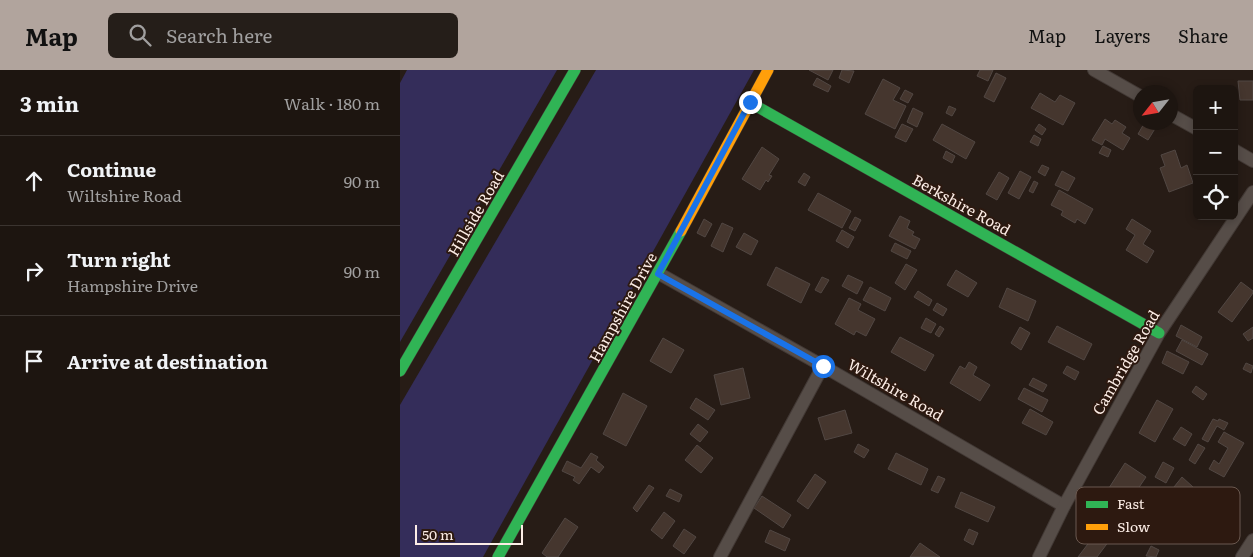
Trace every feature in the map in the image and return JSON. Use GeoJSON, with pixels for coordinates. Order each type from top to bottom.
{"type":"FeatureCollection","features":[{"type":"Feature","properties":{"kind":"street","name":"Hillside Road"},"geometry":{"type":"LineString","coordinates":[[400,371],[575,70]]}},
{"type":"Feature","properties":{"kind":"street","name":"Hampshire Drive"},"geometry":{"type":"LineString","coordinates":[[498,557],[658,274],[768,70]]}},
{"type":"Feature","properties":{"kind":"street"},"geometry":{"type":"LineString","coordinates":[[1094,70],[1133,92]]}},
{"type":"Feature","properties":{"kind":"street","name":"Berkshire Road"},"geometry":{"type":"LineString","coordinates":[[750,102],[1159,333]]}},
{"type":"Feature","properties":{"kind":"street"},"geometry":{"type":"LineString","coordinates":[[1178,118],[1193,127]]}},
{"type":"Feature","properties":{"kind":"street"},"geometry":{"type":"LineString","coordinates":[[1238,152],[1253,161]]}},
{"type":"Feature","properties":{"kind":"street","name":"Cambridge Road"},"geometry":{"type":"LineString","coordinates":[[1039,557],[1064,506],[1159,333],[1253,192]]}},
{"type":"Feature","properties":{"kind":"street","name":"Wiltshire Road"},"geometry":{"type":"LineString","coordinates":[[658,274],[823,366],[1064,506]]}},
{"type":"Feature","properties":{"kind":"street"},"geometry":{"type":"LineString","coordinates":[[720,557],[823,366]]}},
{"type":"Feature","properties":{"kind":"street"},"geometry":{"type":"LineString","coordinates":[[1242,557],[1253,540]]}},
{"type":"Feature","properties":{"kind":"shaded area"},"geometry":{"type":"Polygon","coordinates":[[[407,70],[557,70],[400,342],[400,83],[407,70]]]}},
{"type":"Feature","properties":{"kind":"shaded area"},"geometry":{"type":"Polygon","coordinates":[[[596,70],[754,70],[483,557],[400,557],[400,405],[596,70]]]}},
{"type":"Feature","properties":{"kind":"building"},"geometry":{"type":"Polygon","coordinates":[[[809,70],[833,70],[828,80],[809,70]]]}},
{"type":"Feature","properties":{"kind":"building"},"geometry":{"type":"Polygon","coordinates":[[[842,70],[854,71],[849,83],[839,78],[842,70]]]}},
{"type":"Feature","properties":{"kind":"building"},"geometry":{"type":"Polygon","coordinates":[[[980,70],[993,70],[988,81],[977,76],[980,70]]]}},
{"type":"Feature","properties":{"kind":"building"},"geometry":{"type":"Polygon","coordinates":[[[996,73],[1006,78],[994,102],[984,97],[996,73]]]}},
{"type":"Feature","properties":{"kind":"building"},"geometry":{"type":"Polygon","coordinates":[[[817,78],[831,86],[828,92],[813,85],[817,78]]]}},
{"type":"Feature","properties":{"kind":"building"},"geometry":{"type":"Polygon","coordinates":[[[883,79],[900,88],[893,100],[906,106],[895,129],[865,114],[883,79]]]}},
{"type":"Feature","properties":{"kind":"building"},"geometry":{"type":"Polygon","coordinates":[[[1238,81],[1253,81],[1253,100],[1240,100],[1238,81]]]}},
{"type":"Feature","properties":{"kind":"building"},"geometry":{"type":"Polygon","coordinates":[[[905,90],[913,94],[908,103],[900,99],[905,90]]]}},
{"type":"Feature","properties":{"kind":"building"},"geometry":{"type":"Polygon","coordinates":[[[1040,93],[1055,102],[1060,95],[1075,103],[1063,125],[1031,108],[1040,93]]]}},
{"type":"Feature","properties":{"kind":"building"},"geometry":{"type":"Polygon","coordinates":[[[949,106],[956,109],[952,116],[946,113],[949,106]]]}},
{"type":"Feature","properties":{"kind":"building"},"geometry":{"type":"Polygon","coordinates":[[[913,108],[923,113],[917,127],[907,122],[913,108]]]}},
{"type":"Feature","properties":{"kind":"building"},"geometry":{"type":"Polygon","coordinates":[[[1105,119],[1112,124],[1115,120],[1126,127],[1122,133],[1130,138],[1123,150],[1105,139],[1102,145],[1092,140],[1105,119]]]}},
{"type":"Feature","properties":{"kind":"building"},"geometry":{"type":"Polygon","coordinates":[[[902,124],[913,129],[906,142],[895,137],[902,124]]]}},
{"type":"Feature","properties":{"kind":"building"},"geometry":{"type":"Polygon","coordinates":[[[942,124],[975,142],[966,159],[933,140],[942,124]]]}},
{"type":"Feature","properties":{"kind":"building"},"geometry":{"type":"Polygon","coordinates":[[[1039,124],[1046,129],[1042,135],[1035,130],[1039,124]]]}},
{"type":"Feature","properties":{"kind":"building"},"geometry":{"type":"Polygon","coordinates":[[[1140,130],[1154,130],[1148,140],[1138,134],[1140,130]]]}},
{"type":"Feature","properties":{"kind":"building"},"geometry":{"type":"Polygon","coordinates":[[[1034,135],[1041,139],[1038,146],[1030,142],[1034,135]]]}},
{"type":"Feature","properties":{"kind":"building"},"geometry":{"type":"Polygon","coordinates":[[[1103,146],[1111,150],[1108,157],[1099,153],[1103,146]]]}},
{"type":"Feature","properties":{"kind":"building"},"geometry":{"type":"Polygon","coordinates":[[[762,147],[779,159],[769,175],[772,176],[768,182],[766,180],[760,190],[742,179],[762,147]]]}},
{"type":"Feature","properties":{"kind":"building"},"geometry":{"type":"Polygon","coordinates":[[[1175,150],[1181,168],[1187,165],[1193,183],[1169,192],[1160,168],[1165,166],[1161,155],[1175,150]]]}},
{"type":"Feature","properties":{"kind":"building"},"geometry":{"type":"Polygon","coordinates":[[[946,151],[955,156],[952,163],[943,158],[946,151]]]}},
{"type":"Feature","properties":{"kind":"building"},"geometry":{"type":"Polygon","coordinates":[[[1042,165],[1049,168],[1045,176],[1038,172],[1042,165]]]}},
{"type":"Feature","properties":{"kind":"building"},"geometry":{"type":"Polygon","coordinates":[[[1020,171],[1031,177],[1019,199],[1008,193],[1020,171]]]}},
{"type":"Feature","properties":{"kind":"building"},"geometry":{"type":"Polygon","coordinates":[[[1062,171],[1075,178],[1068,191],[1055,185],[1062,171]]]}},
{"type":"Feature","properties":{"kind":"building"},"geometry":{"type":"Polygon","coordinates":[[[999,172],[1009,178],[997,200],[986,194],[999,172]]]}},
{"type":"Feature","properties":{"kind":"building"},"geometry":{"type":"Polygon","coordinates":[[[804,173],[810,177],[805,186],[798,182],[804,173]]]}},
{"type":"Feature","properties":{"kind":"building"},"geometry":{"type":"Polygon","coordinates":[[[1034,181],[1038,183],[1033,193],[1029,191],[1034,181]]]}},
{"type":"Feature","properties":{"kind":"building"},"geometry":{"type":"Polygon","coordinates":[[[1059,190],[1093,209],[1085,224],[1077,219],[1075,223],[1061,215],[1063,211],[1051,205],[1059,190]]]}},
{"type":"Feature","properties":{"kind":"building"},"geometry":{"type":"Polygon","coordinates":[[[818,193],[851,211],[842,228],[808,210],[818,193]]]}},
{"type":"Feature","properties":{"kind":"building"},"geometry":{"type":"Polygon","coordinates":[[[900,216],[910,221],[907,228],[914,232],[912,235],[920,239],[915,249],[889,236],[900,216]]]}},
{"type":"Feature","properties":{"kind":"building"},"geometry":{"type":"Polygon","coordinates":[[[855,217],[861,220],[855,231],[849,228],[855,217]]]}},
{"type":"Feature","properties":{"kind":"building"},"geometry":{"type":"Polygon","coordinates":[[[704,219],[712,224],[705,237],[697,233],[704,219]]]}},
{"type":"Feature","properties":{"kind":"building"},"geometry":{"type":"Polygon","coordinates":[[[1132,219],[1151,231],[1143,244],[1154,251],[1147,263],[1126,250],[1135,235],[1126,229],[1132,219]]]}},
{"type":"Feature","properties":{"kind":"building"},"geometry":{"type":"Polygon","coordinates":[[[722,223],[733,228],[723,252],[711,246],[722,223]]]}},
{"type":"Feature","properties":{"kind":"building"},"geometry":{"type":"Polygon","coordinates":[[[842,230],[854,237],[848,248],[836,241],[842,230]]]}},
{"type":"Feature","properties":{"kind":"building"},"geometry":{"type":"Polygon","coordinates":[[[744,233],[758,241],[751,255],[736,247],[744,233]]]}},
{"type":"Feature","properties":{"kind":"building"},"geometry":{"type":"Polygon","coordinates":[[[895,243],[911,251],[907,259],[891,251],[895,243]]]}},
{"type":"Feature","properties":{"kind":"building"},"geometry":{"type":"Polygon","coordinates":[[[906,264],[917,270],[905,290],[895,283],[906,264]]]}},
{"type":"Feature","properties":{"kind":"building"},"geometry":{"type":"Polygon","coordinates":[[[776,267],[810,284],[801,303],[767,285],[776,267]]]}},
{"type":"Feature","properties":{"kind":"building"},"geometry":{"type":"Polygon","coordinates":[[[956,270],[977,283],[968,297],[947,285],[956,270]]]}},
{"type":"Feature","properties":{"kind":"building"},"geometry":{"type":"Polygon","coordinates":[[[848,275],[863,282],[857,294],[842,286],[848,275]]]}},
{"type":"Feature","properties":{"kind":"building"},"geometry":{"type":"Polygon","coordinates":[[[822,277],[829,280],[821,293],[815,290],[822,277]]]}},
{"type":"Feature","properties":{"kind":"building"},"geometry":{"type":"Polygon","coordinates":[[[1241,282],[1253,293],[1232,322],[1218,312],[1241,282]]]}},
{"type":"Feature","properties":{"kind":"building"},"geometry":{"type":"Polygon","coordinates":[[[870,287],[891,298],[885,311],[863,300],[870,287]]]}},
{"type":"Feature","properties":{"kind":"building"},"geometry":{"type":"Polygon","coordinates":[[[1007,288],[1036,301],[1028,321],[999,307],[1007,288]]]}},
{"type":"Feature","properties":{"kind":"building"},"geometry":{"type":"Polygon","coordinates":[[[918,291],[932,300],[929,306],[914,297],[918,291]]]}},
{"type":"Feature","properties":{"kind":"building"},"geometry":{"type":"Polygon","coordinates":[[[849,298],[861,304],[858,310],[875,319],[866,336],[856,331],[854,335],[835,324],[849,298]]]}},
{"type":"Feature","properties":{"kind":"building"},"geometry":{"type":"Polygon","coordinates":[[[937,303],[947,309],[943,316],[933,310],[937,303]]]}},
{"type":"Feature","properties":{"kind":"building"},"geometry":{"type":"Polygon","coordinates":[[[926,318],[936,324],[931,333],[921,328],[926,318]]]}},
{"type":"Feature","properties":{"kind":"building"},"geometry":{"type":"Polygon","coordinates":[[[1181,325],[1202,337],[1197,347],[1176,336],[1181,325]]]}},
{"type":"Feature","properties":{"kind":"building"},"geometry":{"type":"Polygon","coordinates":[[[940,326],[944,329],[939,337],[935,334],[940,326]]]}},
{"type":"Feature","properties":{"kind":"building"},"geometry":{"type":"Polygon","coordinates":[[[1057,326],[1092,344],[1084,360],[1048,342],[1057,326]]]}},
{"type":"Feature","properties":{"kind":"building"},"geometry":{"type":"Polygon","coordinates":[[[1020,327],[1030,333],[1021,350],[1011,343],[1020,327]]]}},
{"type":"Feature","properties":{"kind":"building"},"geometry":{"type":"Polygon","coordinates":[[[1253,327],[1253,338],[1248,341],[1243,334],[1253,327]]]}},
{"type":"Feature","properties":{"kind":"building"},"geometry":{"type":"Polygon","coordinates":[[[900,337],[934,355],[925,371],[891,352],[900,337]]]}},
{"type":"Feature","properties":{"kind":"building"},"geometry":{"type":"Polygon","coordinates":[[[663,338],[684,350],[671,373],[650,361],[663,338]]]}},
{"type":"Feature","properties":{"kind":"building"},"geometry":{"type":"Polygon","coordinates":[[[1182,340],[1208,354],[1202,365],[1176,351],[1182,340]]]}},
{"type":"Feature","properties":{"kind":"building"},"geometry":{"type":"Polygon","coordinates":[[[1167,351],[1189,362],[1183,374],[1162,363],[1167,351]]]}},
{"type":"Feature","properties":{"kind":"building"},"geometry":{"type":"Polygon","coordinates":[[[969,362],[977,367],[973,375],[990,385],[980,401],[950,383],[960,366],[965,369],[969,362]]]}},
{"type":"Feature","properties":{"kind":"building"},"geometry":{"type":"Polygon","coordinates":[[[1246,363],[1253,366],[1251,373],[1243,369],[1246,363]]]}},
{"type":"Feature","properties":{"kind":"building"},"geometry":{"type":"Polygon","coordinates":[[[1067,366],[1079,372],[1075,380],[1063,373],[1067,366]]]}},
{"type":"Feature","properties":{"kind":"building"},"geometry":{"type":"Polygon","coordinates":[[[743,368],[750,398],[721,405],[714,375],[743,368]]]}},
{"type":"Feature","properties":{"kind":"building"},"geometry":{"type":"Polygon","coordinates":[[[1033,378],[1047,385],[1043,392],[1029,385],[1033,378]]]}},
{"type":"Feature","properties":{"kind":"building"},"geometry":{"type":"Polygon","coordinates":[[[1196,386],[1207,394],[1203,400],[1192,392],[1196,386]]]}},
{"type":"Feature","properties":{"kind":"building"},"geometry":{"type":"Polygon","coordinates":[[[1024,388],[1048,400],[1042,412],[1018,399],[1024,388]]]}},
{"type":"Feature","properties":{"kind":"building"},"geometry":{"type":"Polygon","coordinates":[[[623,393],[647,406],[626,446],[603,434],[623,393]]]}},
{"type":"Feature","properties":{"kind":"building"},"geometry":{"type":"Polygon","coordinates":[[[696,398],[715,410],[708,420],[690,408],[696,398]]]}},
{"type":"Feature","properties":{"kind":"building"},"geometry":{"type":"Polygon","coordinates":[[[1157,400],[1173,409],[1155,442],[1139,433],[1157,400]]]}},
{"type":"Feature","properties":{"kind":"building"},"geometry":{"type":"Polygon","coordinates":[[[1030,409],[1053,422],[1046,435],[1022,423],[1030,409]]]}},
{"type":"Feature","properties":{"kind":"building"},"geometry":{"type":"Polygon","coordinates":[[[845,410],[852,433],[825,440],[818,418],[845,410]]]}},
{"type":"Feature","properties":{"kind":"building"},"geometry":{"type":"Polygon","coordinates":[[[1213,419],[1218,421],[1219,419],[1228,423],[1224,430],[1217,426],[1208,442],[1202,439],[1213,419]]]}},
{"type":"Feature","properties":{"kind":"building"},"geometry":{"type":"Polygon","coordinates":[[[698,424],[708,432],[700,442],[690,434],[698,424]]]}},
{"type":"Feature","properties":{"kind":"building"},"geometry":{"type":"Polygon","coordinates":[[[1181,427],[1192,434],[1185,446],[1173,439],[1181,427]]]}},
{"type":"Feature","properties":{"kind":"building"},"geometry":{"type":"Polygon","coordinates":[[[1224,432],[1244,443],[1224,477],[1209,469],[1214,460],[1219,464],[1228,448],[1218,442],[1224,432]]]}},
{"type":"Feature","properties":{"kind":"building"},"geometry":{"type":"Polygon","coordinates":[[[858,444],[869,450],[864,458],[854,452],[858,444]]]}},
{"type":"Feature","properties":{"kind":"building"},"geometry":{"type":"Polygon","coordinates":[[[1198,444],[1205,448],[1195,464],[1189,460],[1198,444]]]}},
{"type":"Feature","properties":{"kind":"building"},"geometry":{"type":"Polygon","coordinates":[[[697,445],[713,458],[701,473],[685,460],[697,445]]]}},
{"type":"Feature","properties":{"kind":"building"},"geometry":{"type":"Polygon","coordinates":[[[591,453],[598,457],[596,460],[604,467],[599,473],[591,467],[579,484],[573,480],[575,477],[562,471],[567,461],[581,468],[591,453]]]}},
{"type":"Feature","properties":{"kind":"building"},"geometry":{"type":"Polygon","coordinates":[[[896,453],[928,469],[921,485],[888,469],[896,453]]]}},
{"type":"Feature","properties":{"kind":"building"},"geometry":{"type":"Polygon","coordinates":[[[1163,462],[1174,468],[1166,483],[1155,477],[1163,462]]]}},
{"type":"Feature","properties":{"kind":"building"},"geometry":{"type":"Polygon","coordinates":[[[1125,463],[1146,477],[1139,487],[1110,487],[1125,463]]]}},
{"type":"Feature","properties":{"kind":"building"},"geometry":{"type":"Polygon","coordinates":[[[815,474],[826,482],[808,509],[797,501],[815,474]]]}},
{"type":"Feature","properties":{"kind":"building"},"geometry":{"type":"Polygon","coordinates":[[[938,476],[945,479],[938,493],[931,490],[938,476]]]}},
{"type":"Feature","properties":{"kind":"building"},"geometry":{"type":"Polygon","coordinates":[[[1182,477],[1193,487],[1174,487],[1182,477]]]}},
{"type":"Feature","properties":{"kind":"building"},"geometry":{"type":"Polygon","coordinates":[[[649,485],[654,488],[637,512],[633,508],[649,485]]]}},
{"type":"Feature","properties":{"kind":"building"},"geometry":{"type":"Polygon","coordinates":[[[670,489],[682,495],[679,502],[666,496],[670,489]]]}},
{"type":"Feature","properties":{"kind":"building"},"geometry":{"type":"Polygon","coordinates":[[[961,492],[995,507],[988,522],[955,507],[961,492]]]}},
{"type":"Feature","properties":{"kind":"building"},"geometry":{"type":"Polygon","coordinates":[[[762,496],[791,515],[783,528],[754,508],[762,496]]]}},
{"type":"Feature","properties":{"kind":"building"},"geometry":{"type":"Polygon","coordinates":[[[664,512],[675,521],[662,539],[651,530],[664,512]]]}},
{"type":"Feature","properties":{"kind":"building"},"geometry":{"type":"Polygon","coordinates":[[[565,518],[578,527],[558,557],[547,557],[542,553],[565,518]]]}},
{"type":"Feature","properties":{"kind":"building"},"geometry":{"type":"Polygon","coordinates":[[[684,529],[696,537],[684,554],[673,546],[684,529]]]}},
{"type":"Feature","properties":{"kind":"building"},"geometry":{"type":"Polygon","coordinates":[[[969,529],[978,533],[973,545],[964,540],[969,529]]]}},
{"type":"Feature","properties":{"kind":"building"},"geometry":{"type":"Polygon","coordinates":[[[770,530],[790,539],[785,551],[765,542],[770,530]]]}},
{"type":"Feature","properties":{"kind":"building"},"geometry":{"type":"Polygon","coordinates":[[[920,543],[940,557],[910,557],[920,543]]]}},
{"type":"Feature","properties":{"kind":"building"},"geometry":{"type":"Polygon","coordinates":[[[1088,544],[1107,544],[1097,557],[1078,557],[1088,544]]]}},
{"type":"Feature","properties":{"kind":"building"},"geometry":{"type":"Polygon","coordinates":[[[1151,546],[1159,550],[1156,557],[1146,556],[1151,546]]]}},
{"type":"Feature","properties":{"kind":"traffic: fast"},"geometry":{"type":"LineString","coordinates":[[400,371],[575,70]]}},
{"type":"Feature","properties":{"kind":"traffic: fast"},"geometry":{"type":"LineString","coordinates":[[749,102],[1159,333]]}},
{"type":"Feature","properties":{"kind":"traffic: fast"},"geometry":{"type":"LineString","coordinates":[[498,557],[681,231]]}},
{"type":"Feature","properties":{"kind":"traffic: slow"},"geometry":{"type":"LineString","coordinates":[[681,231],[768,70]]}},
{"type":"Feature","properties":{"kind":"route"},"geometry":{"type":"LineString","coordinates":[[750,102],[658,274],[823,366]]}}]}
